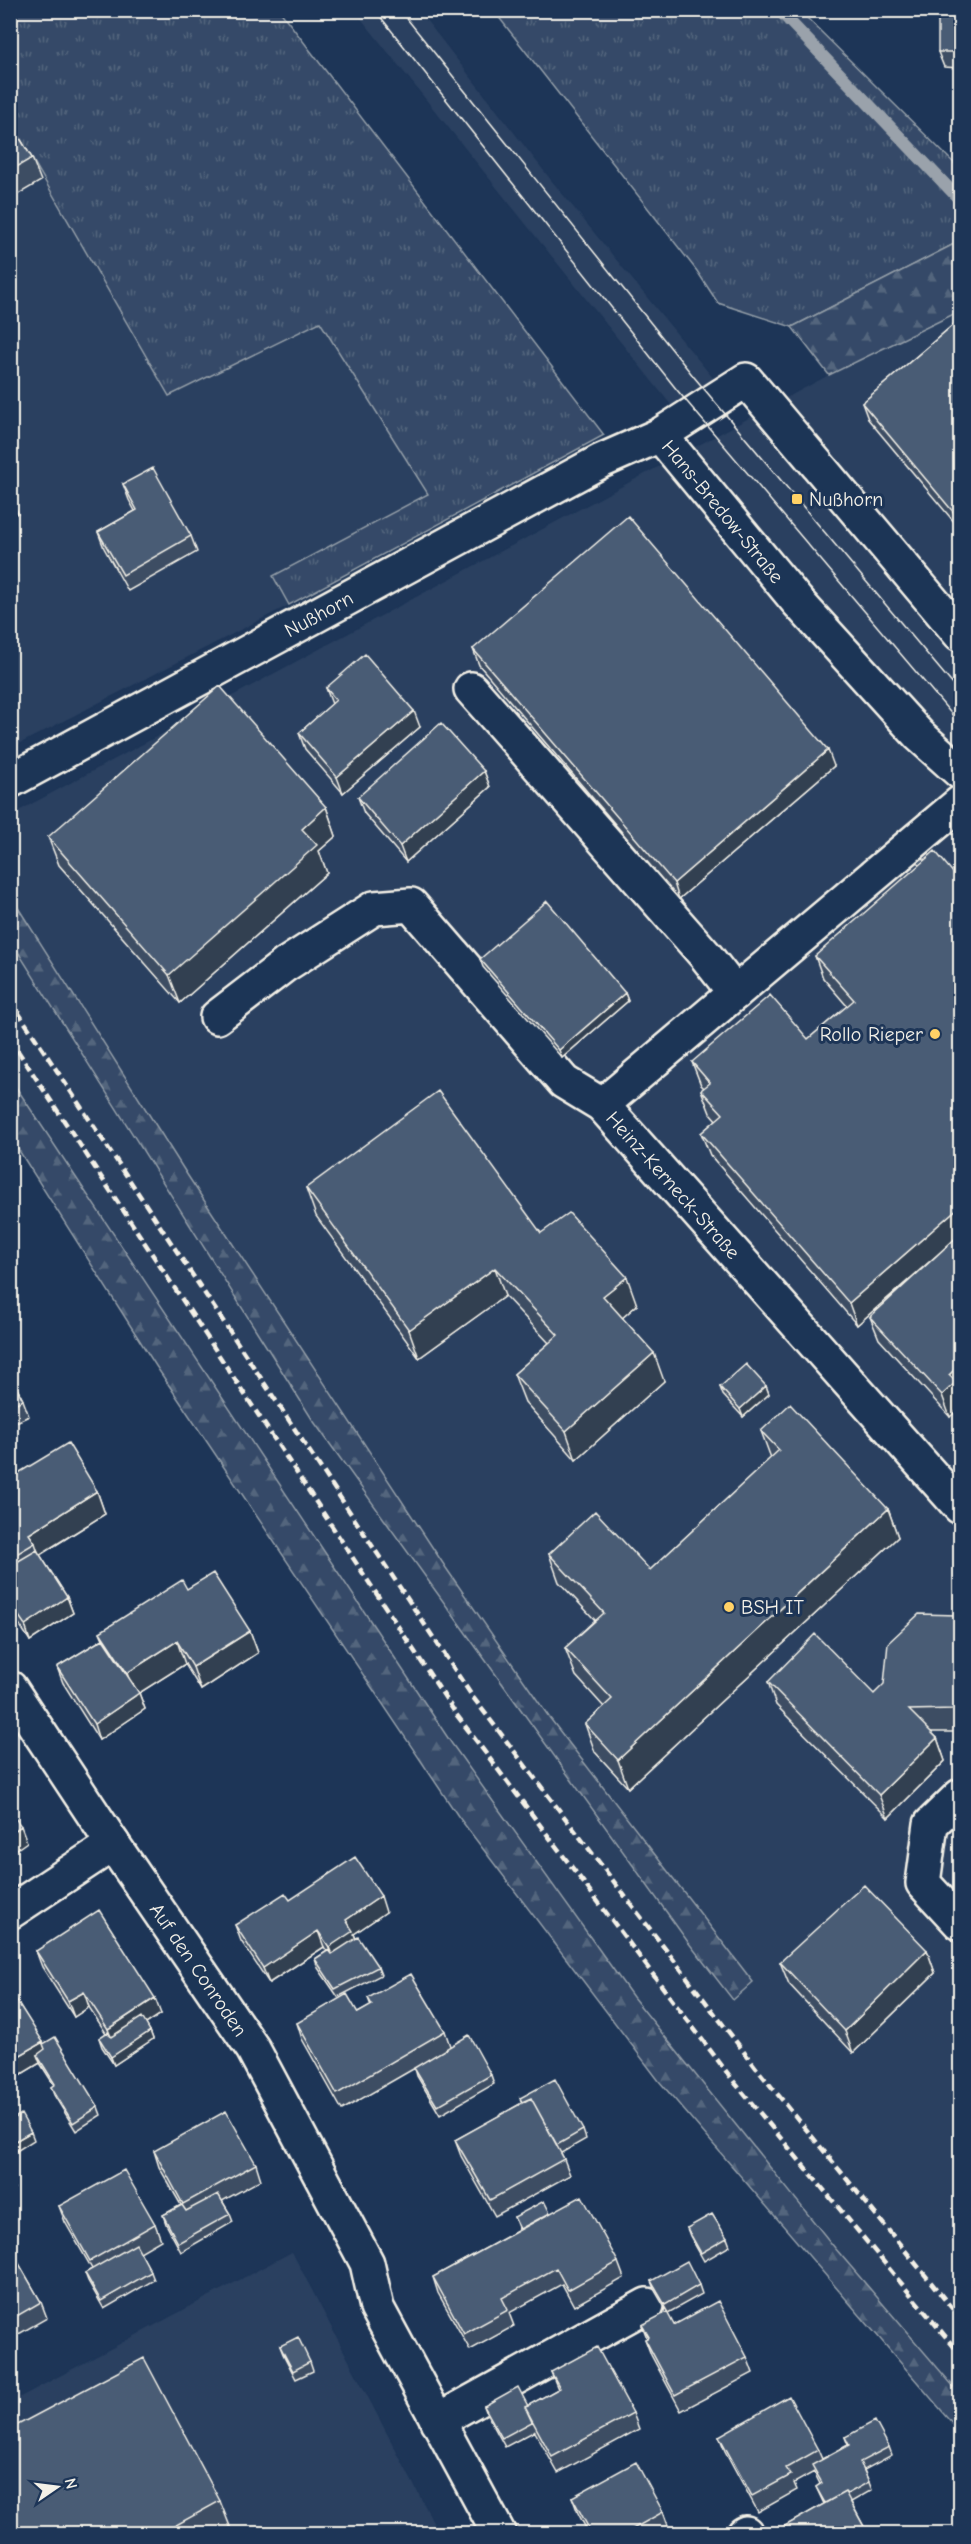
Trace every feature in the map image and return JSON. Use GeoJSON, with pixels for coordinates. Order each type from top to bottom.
{"type":"FeatureCollection","features":[{"type":"Feature","properties":{"kind":"street","name":"Hans-Bredow-Straße"},"geometry":{"type":"LineString","coordinates":[[960,634],[746,380],[660,435],[797,601],[919,735],[960,772]]}},
{"type":"Feature","properties":{"kind":"street","name":"Nußhorn"},"geometry":{"type":"LineString","coordinates":[[10,781],[601,461],[660,435]]}},
{"type":"Feature","properties":{"kind":"street"},"geometry":{"type":"LineString","coordinates":[[471,689],[706,956],[735,993]]}},
{"type":"Feature","properties":{"kind":"street","name":"Heinz-Kerneck-Straße"},"geometry":{"type":"LineString","coordinates":[[960,803],[602,1106],[960,1507]]}},
{"type":"Feature","properties":{"kind":"street"},"geometry":{"type":"LineString","coordinates":[[217,1017],[285,965],[374,908],[411,905],[564,1082],[602,1106]]}},
{"type":"Feature","properties":{"kind":"street","name":"Auf den Conroden"},"geometry":{"type":"LineString","coordinates":[[10,1688],[253,2049],[368,2263],[377,2308],[499,2534]]}},
{"type":"Feature","properties":{"kind":"street"},"geometry":{"type":"LineString","coordinates":[[960,1796],[931,1824],[923,1883],[960,1923]]}},
{"type":"Feature","properties":{"kind":"street"},"geometry":{"type":"LineString","coordinates":[[10,1912],[113,1844]]}},
{"type":"Feature","properties":{"kind":"street"},"geometry":{"type":"LineString","coordinates":[[437,2421],[647,2305]]}},
{"type":"Feature","properties":{"kind":"shaded area"},"geometry":{"type":"Polygon","coordinates":[[[355,11],[419,11],[551,180],[731,400],[692,431],[355,11]]]}},
{"type":"Feature","properties":{"kind":"shaded area"},"geometry":{"type":"Polygon","coordinates":[[[10,122],[169,396],[320,322],[428,495],[273,576],[289,605],[11,748],[10,122]]]}},
{"type":"Feature","properties":{"kind":"shaded area"},"geometry":{"type":"Polygon","coordinates":[[[960,311],[960,2394],[835,2248],[633,1997],[452,1744],[11,1078],[10,941],[312,1419],[688,1942],[733,1999],[753,1982],[549,1717],[446,1568],[188,1176],[11,895],[11,815],[829,375],[960,311]]]}},
{"type":"Feature","properties":{"kind":"shaded area"},"geometry":{"type":"Polygon","coordinates":[[[292,2252],[439,2533],[11,2534],[11,2402],[292,2252]]]}},
{"type":"Feature","properties":{"kind":"green space"},"geometry":{"type":"Polygon","coordinates":[[[10,11],[280,11],[604,435],[289,605],[273,576],[428,494],[320,322],[169,396],[11,122],[10,11]]]}},
{"type":"Feature","properties":{"kind":"green space"},"geometry":{"type":"Polygon","coordinates":[[[494,11],[800,11],[960,169],[960,241],[792,327],[718,303],[697,271],[494,11]]]}},
{"type":"Feature","properties":{"kind":"green space"},"geometry":{"type":"Polygon","coordinates":[[[960,241],[960,311],[829,375],[792,327],[960,241]]]}},
{"type":"Feature","properties":{"kind":"green space"},"geometry":{"type":"Polygon","coordinates":[[[10,895],[188,1176],[446,1568],[549,1717],[753,1982],[733,2000],[688,1942],[312,1419],[11,941],[10,895]]]}},
{"type":"Feature","properties":{"kind":"green space"},"geometry":{"type":"Polygon","coordinates":[[[10,1078],[452,1744],[633,1997],[835,2248],[960,2394],[960,2432],[659,2081],[458,1816],[156,1366],[11,1138],[10,1078]]]}},
{"type":"Feature","properties":{"kind":"building"},"geometry":{"type":"Polygon","coordinates":[[[938,10],[960,10],[960,52],[938,52],[938,10]]]}},
{"type":"Feature","properties":{"kind":"building"},"geometry":{"type":"Polygon","coordinates":[[[10,122],[32,158],[10,171],[10,122]]]}},
{"type":"Feature","properties":{"kind":"building"},"geometry":{"type":"Polygon","coordinates":[[[960,319],[960,520],[862,403],[960,319]]]}},
{"type":"Feature","properties":{"kind":"building"},"geometry":{"type":"Polygon","coordinates":[[[153,468],[191,536],[123,575],[98,532],[137,510],[123,484],[153,468]]]}},
{"type":"Feature","properties":{"kind":"building"},"geometry":{"type":"Polygon","coordinates":[[[628,516],[828,750],[674,883],[473,649],[628,516]]]}},
{"type":"Feature","properties":{"kind":"building"},"geometry":{"type":"Polygon","coordinates":[[[365,654],[414,711],[337,777],[299,733],[336,700],[326,688],[365,654]]]}},
{"type":"Feature","properties":{"kind":"building"},"geometry":{"type":"Polygon","coordinates":[[[220,686],[326,807],[302,829],[317,845],[169,975],[48,837],[220,686]]]}},
{"type":"Feature","properties":{"kind":"building"},"geometry":{"type":"Polygon","coordinates":[[[441,723],[484,771],[400,846],[358,797],[441,723]]]}},
{"type":"Feature","properties":{"kind":"building"},"geometry":{"type":"Polygon","coordinates":[[[935,851],[960,881],[960,1206],[849,1303],[701,1133],[723,1114],[701,1090],[710,1083],[692,1062],[770,995],[808,1039],[854,1000],[815,956],[935,851]]]}},
{"type":"Feature","properties":{"kind":"building"},"geometry":{"type":"Polygon","coordinates":[[[547,901],[625,993],[559,1050],[480,959],[547,901]]]}},
{"type":"Feature","properties":{"kind":"building"},"geometry":{"type":"Polygon","coordinates":[[[438,1091],[541,1233],[569,1213],[627,1277],[603,1296],[654,1353],[566,1431],[514,1374],[558,1335],[495,1268],[409,1330],[306,1188],[438,1091]]]}},
{"type":"Feature","properties":{"kind":"building"},"geometry":{"type":"Polygon","coordinates":[[[960,1234],[960,1364],[949,1375],[956,1382],[942,1395],[870,1317],[960,1234]]]}},
{"type":"Feature","properties":{"kind":"building"},"geometry":{"type":"Polygon","coordinates":[[[746,1364],[766,1386],[740,1409],[720,1387],[746,1364]]]}},
{"type":"Feature","properties":{"kind":"building"},"geometry":{"type":"Polygon","coordinates":[[[10,1375],[23,1400],[10,1406],[10,1375]]]}},
{"type":"Feature","properties":{"kind":"building"},"geometry":{"type":"Polygon","coordinates":[[[790,1404],[888,1509],[618,1760],[585,1724],[612,1699],[565,1648],[604,1613],[549,1554],[595,1511],[650,1570],[779,1450],[761,1431],[790,1404]]]}},
{"type":"Feature","properties":{"kind":"building"},"geometry":{"type":"Polygon","coordinates":[[[68,1443],[97,1491],[29,1534],[35,1543],[10,1558],[10,1478],[68,1443]]]}},
{"type":"Feature","properties":{"kind":"building"},"geometry":{"type":"Polygon","coordinates":[[[37,1550],[67,1597],[25,1625],[10,1603],[10,1566],[37,1550]]]}},
{"type":"Feature","properties":{"kind":"building"},"geometry":{"type":"Polygon","coordinates":[[[213,1573],[250,1631],[193,1667],[177,1641],[127,1673],[100,1632],[182,1580],[187,1589],[213,1573]]]}},
{"type":"Feature","properties":{"kind":"building"},"geometry":{"type":"Polygon","coordinates":[[[919,1614],[957,1615],[960,1618],[960,1704],[954,1709],[909,1710],[937,1738],[879,1795],[768,1682],[815,1634],[874,1694],[884,1684],[888,1643],[919,1614]]]}},
{"type":"Feature","properties":{"kind":"building"},"geometry":{"type":"Polygon","coordinates":[[[103,1639],[139,1693],[94,1724],[57,1667],[103,1639]]]}},
{"type":"Feature","properties":{"kind":"building"},"geometry":{"type":"Polygon","coordinates":[[[10,1811],[21,1826],[10,1834],[10,1811]]]}},
{"type":"Feature","properties":{"kind":"building"},"geometry":{"type":"Polygon","coordinates":[[[355,1857],[381,1896],[346,1920],[353,1931],[329,1947],[318,1931],[263,1968],[235,1925],[285,1893],[290,1900],[355,1857]]]}},
{"type":"Feature","properties":{"kind":"building"},"geometry":{"type":"Polygon","coordinates":[[[864,1885],[927,1950],[845,2031],[780,1962],[864,1885]]]}},
{"type":"Feature","properties":{"kind":"building"},"geometry":{"type":"Polygon","coordinates":[[[99,1910],[155,1998],[108,2029],[84,1992],[68,2001],[36,1951],[99,1910]]]}},
{"type":"Feature","properties":{"kind":"building"},"geometry":{"type":"Polygon","coordinates":[[[358,1937],[378,1967],[335,1989],[315,1959],[329,1950],[332,1954],[358,1937]]]}},
{"type":"Feature","properties":{"kind":"building"},"geometry":{"type":"Polygon","coordinates":[[[411,1974],[445,2031],[337,2094],[297,2023],[347,1994],[358,2013],[372,2005],[368,1998],[411,1974]]]}},
{"type":"Feature","properties":{"kind":"building"},"geometry":{"type":"Polygon","coordinates":[[[10,1990],[43,2042],[10,2061],[10,1990]]]}},
{"type":"Feature","properties":{"kind":"building"},"geometry":{"type":"Polygon","coordinates":[[[142,2017],[150,2031],[111,2057],[99,2038],[108,2032],[111,2037],[142,2017]]]}},
{"type":"Feature","properties":{"kind":"building"},"geometry":{"type":"Polygon","coordinates":[[[469,2035],[491,2075],[437,2106],[414,2068],[469,2035]]]}},
{"type":"Feature","properties":{"kind":"building"},"geometry":{"type":"Polygon","coordinates":[[[55,2037],[98,2107],[73,2123],[51,2087],[55,2084],[37,2055],[45,2049],[43,2044],[55,2037]]]}},
{"type":"Feature","properties":{"kind":"building"},"geometry":{"type":"Polygon","coordinates":[[[555,2079],[583,2130],[557,2145],[531,2098],[522,2102],[520,2098],[555,2079]]]}},
{"type":"Feature","properties":{"kind":"building"},"geometry":{"type":"Polygon","coordinates":[[[531,2098],[564,2159],[490,2200],[455,2140],[531,2098]]]}},
{"type":"Feature","properties":{"kind":"building"},"geometry":{"type":"Polygon","coordinates":[[[226,2111],[256,2164],[183,2204],[154,2151],[226,2111]]]}},
{"type":"Feature","properties":{"kind":"building"},"geometry":{"type":"Polygon","coordinates":[[[21,2114],[31,2132],[10,2144],[10,2121],[21,2114]]]}},
{"type":"Feature","properties":{"kind":"building"},"geometry":{"type":"Polygon","coordinates":[[[124,2170],[155,2224],[90,2261],[59,2206],[124,2170]]]}},
{"type":"Feature","properties":{"kind":"building"},"geometry":{"type":"Polygon","coordinates":[[[218,2194],[230,2214],[178,2243],[163,2215],[182,2205],[186,2211],[218,2194]]]}},
{"type":"Feature","properties":{"kind":"building"},"geometry":{"type":"Polygon","coordinates":[[[582,2196],[618,2262],[568,2290],[556,2268],[502,2298],[508,2310],[464,2334],[433,2277],[582,2196]]]}},
{"type":"Feature","properties":{"kind":"building"},"geometry":{"type":"Polygon","coordinates":[[[544,2201],[550,2213],[520,2229],[514,2217],[544,2201]]]}},
{"type":"Feature","properties":{"kind":"building"},"geometry":{"type":"Polygon","coordinates":[[[712,2214],[727,2238],[701,2253],[687,2228],[712,2214]]]}},
{"type":"Feature","properties":{"kind":"building"},"geometry":{"type":"Polygon","coordinates":[[[136,2244],[151,2272],[101,2301],[85,2273],[136,2244]]]}},
{"type":"Feature","properties":{"kind":"building"},"geometry":{"type":"Polygon","coordinates":[[[10,2248],[41,2302],[10,2320],[10,2248]]]}},
{"type":"Feature","properties":{"kind":"building"},"geometry":{"type":"Polygon","coordinates":[[[687,2261],[699,2285],[665,2305],[651,2281],[687,2261]]]}},
{"type":"Feature","properties":{"kind":"building"},"geometry":{"type":"Polygon","coordinates":[[[718,2301],[747,2357],[675,2395],[645,2339],[649,2337],[642,2325],[667,2312],[674,2325],[718,2301]]]}},
{"type":"Feature","properties":{"kind":"building"},"geometry":{"type":"Polygon","coordinates":[[[298,2337],[310,2362],[293,2371],[280,2346],[298,2337]]]}},
{"type":"Feature","properties":{"kind":"building"},"geometry":{"type":"Polygon","coordinates":[[[597,2347],[633,2413],[552,2457],[525,2407],[560,2388],[551,2372],[597,2347]]]}},
{"type":"Feature","properties":{"kind":"building"},"geometry":{"type":"Polygon","coordinates":[[[144,2358],[220,2501],[160,2534],[10,2534],[10,2514],[13,2513],[10,2508],[10,2429],[144,2358]]]}},
{"type":"Feature","properties":{"kind":"building"},"geometry":{"type":"Polygon","coordinates":[[[518,2387],[528,2406],[525,2407],[532,2422],[502,2438],[484,2406],[518,2387]]]}},
{"type":"Feature","properties":{"kind":"building"},"geometry":{"type":"Polygon","coordinates":[[[789,2396],[818,2450],[786,2468],[791,2475],[752,2496],[719,2436],[789,2396]]]}},
{"type":"Feature","properties":{"kind":"building"},"geometry":{"type":"Polygon","coordinates":[[[875,2421],[889,2447],[860,2462],[869,2482],[825,2503],[816,2487],[822,2483],[812,2465],[849,2445],[845,2437],[875,2421]]]}},
{"type":"Feature","properties":{"kind":"building"},"geometry":{"type":"Polygon","coordinates":[[[636,2462],[663,2512],[624,2534],[592,2534],[572,2497],[636,2462]]]}},
{"type":"Feature","properties":{"kind":"building"},"geometry":{"type":"Polygon","coordinates":[[[845,2492],[868,2534],[777,2534],[776,2531],[845,2492]]]}},
{"type":"Feature","properties":{"kind":"waterway"},"geometry":{"type":"LineString","coordinates":[[779,10],[960,200]]}},
{"type":"Feature","properties":{"kind":"tram line"},"geometry":{"type":"LineString","coordinates":[[375,10],[677,390],[960,724]]}},
{"type":"Feature","properties":{"kind":"tram line"},"geometry":{"type":"LineString","coordinates":[[400,10],[694,377],[960,693]]}},
{"type":"Feature","properties":{"kind":"railway"},"geometry":{"type":"LineString","coordinates":[[10,1000],[472,1696],[757,2069],[960,2318]]}},
{"type":"Feature","properties":{"kind":"railway"},"geometry":{"type":"LineString","coordinates":[[10,1039],[456,1714],[735,2083],[960,2354]]}},
{"type":"Feature","properties":{"kind":"place","name":"Nußhorn"},"geometry":{"type":"Point","coordinates":[797,499]}},
{"type":"Feature","properties":{"kind":"place","name":"Rollo Rieper"},"geometry":{"type":"Point","coordinates":[935,1034]}},
{"type":"Feature","properties":{"kind":"place","name":"BSH IT"},"geometry":{"type":"Point","coordinates":[729,1607]}}]}
